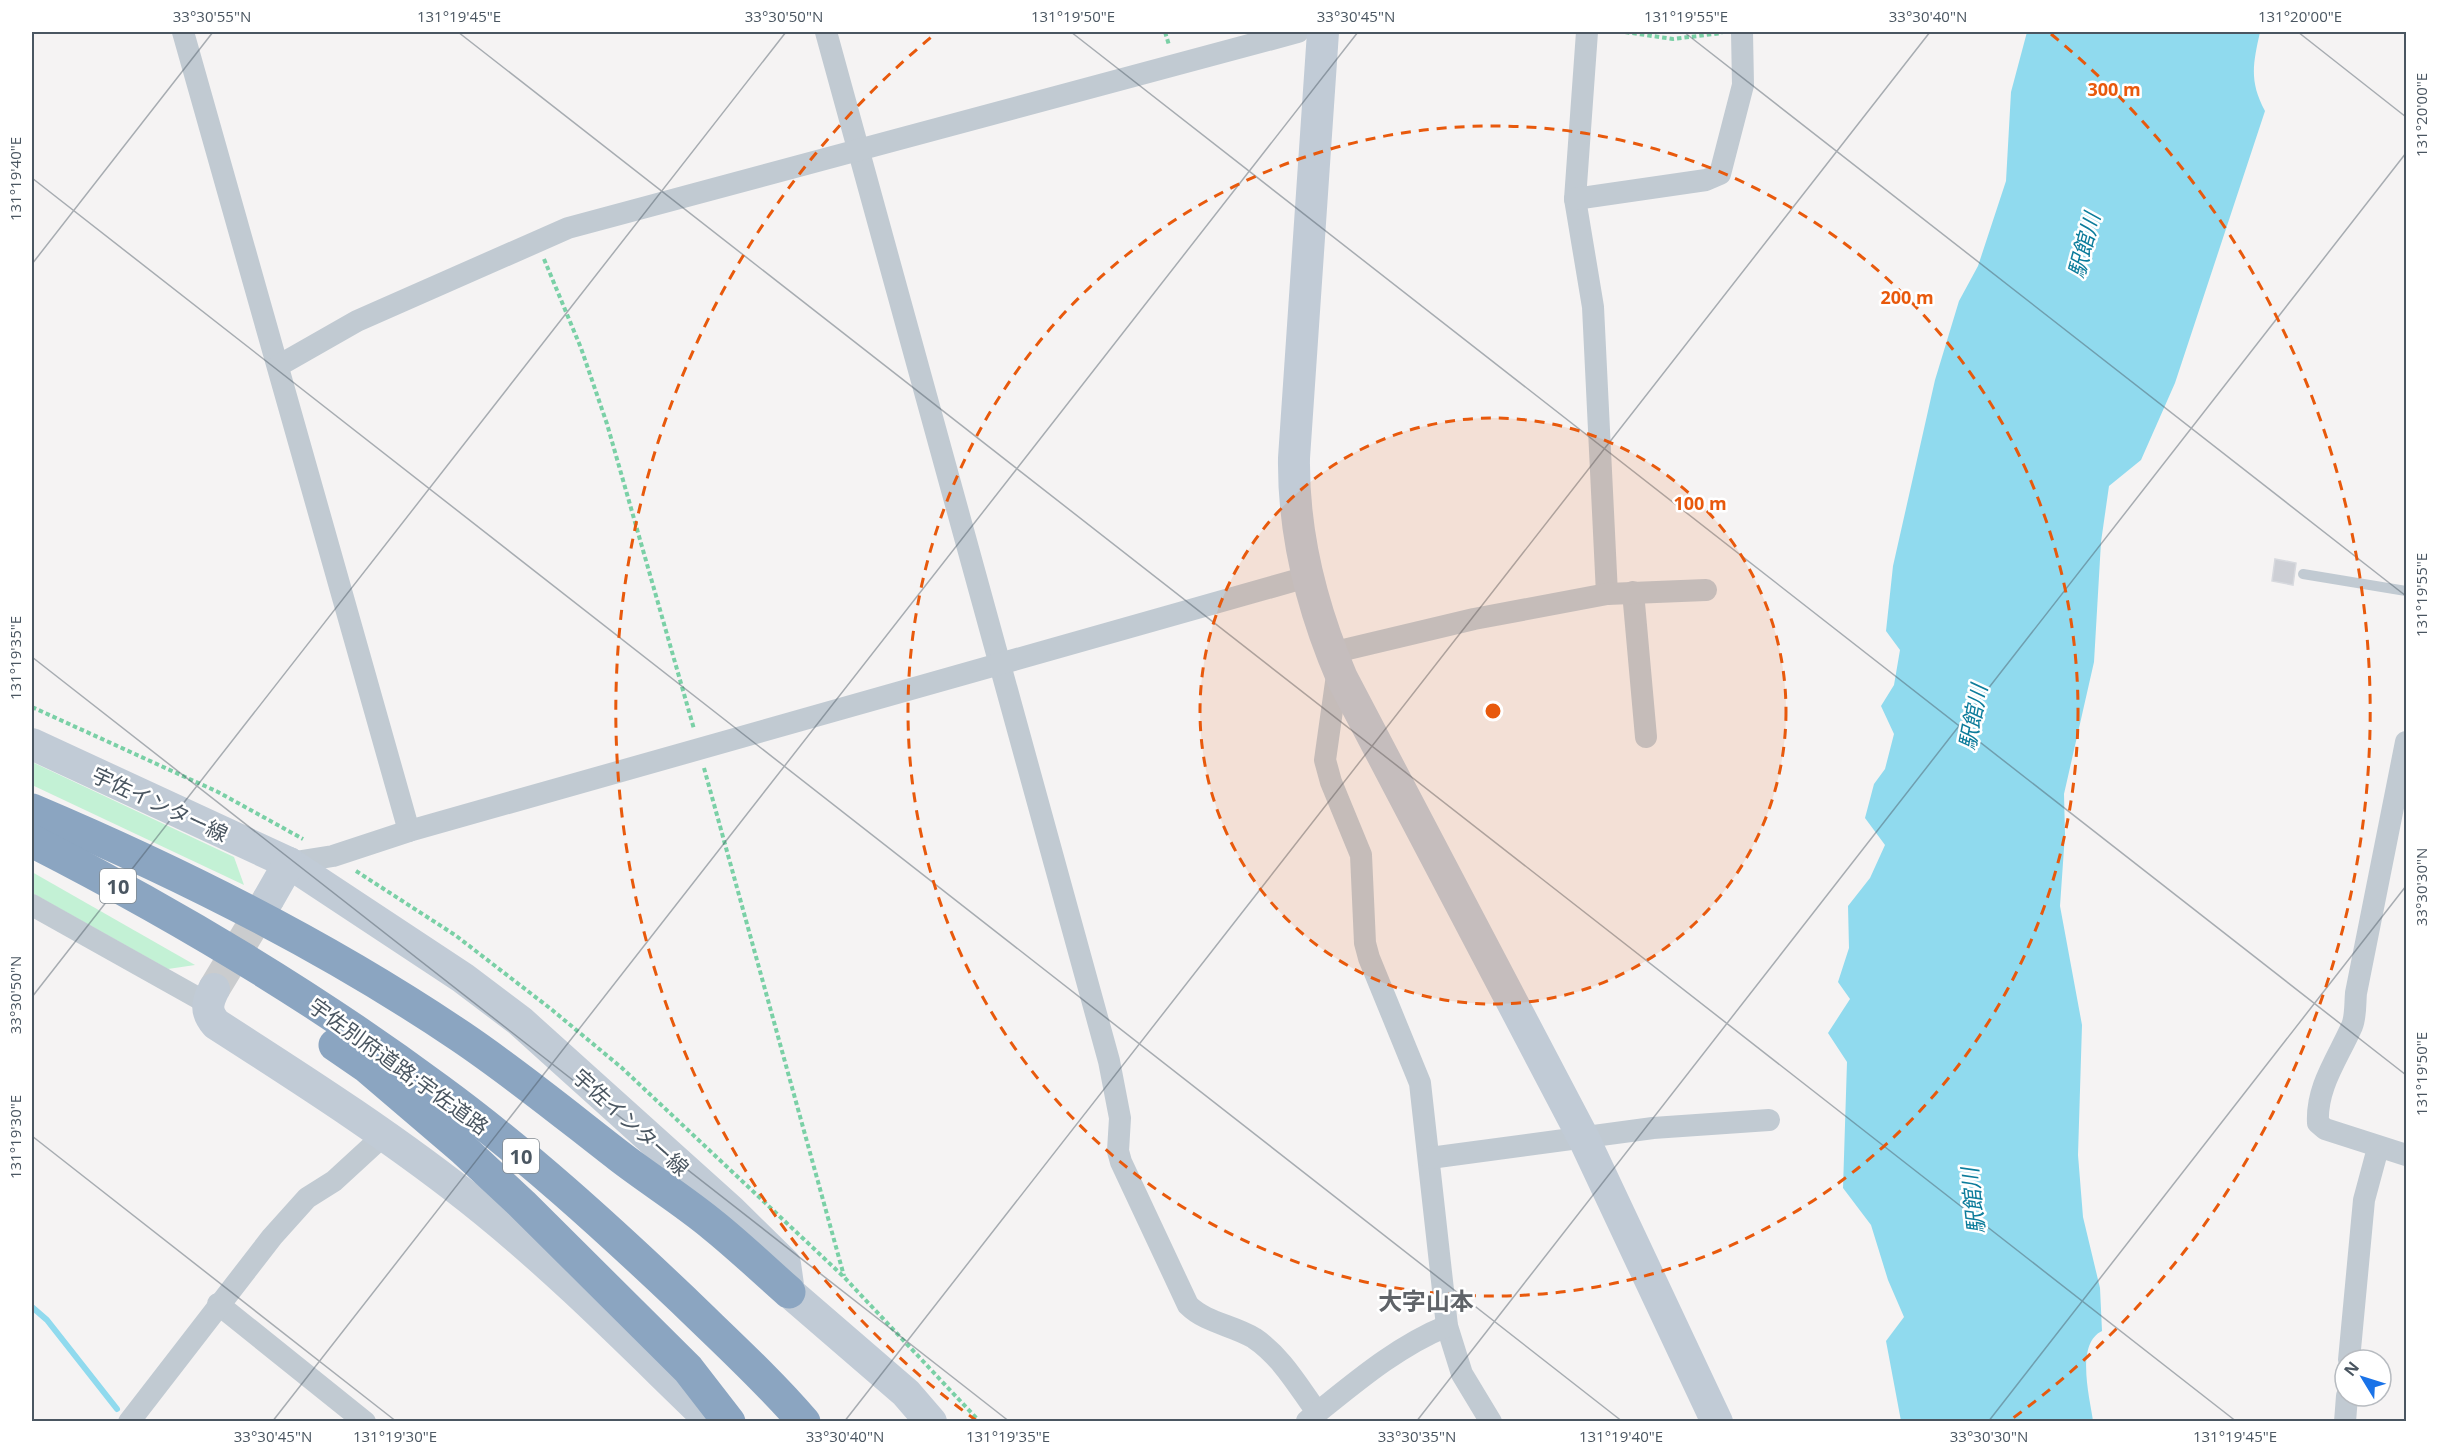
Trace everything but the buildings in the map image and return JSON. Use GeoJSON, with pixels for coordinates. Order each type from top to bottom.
{"type":"FeatureCollection","features":[{"type":"Feature","properties":{"kind":"highway"},"geometry":{"type":"LineString","coordinates":[[32,810],[185,877],[326,952],[401,998],[459,1035],[561,1109],[713,1225],[789,1292]]}},
{"type":"Feature","properties":{"kind":"highway","name":"宇佐別府道路;宇佐道路"},"geometry":{"type":"LineString","coordinates":[[32,841],[105,878],[279,981],[459,1106],[648,1267],[804,1422]]}},
{"type":"Feature","properties":{"kind":"highway"},"geometry":{"type":"LineString","coordinates":[[203,935],[236,976],[367,1067],[463,1149],[688,1369],[729,1422]]}},
{"type":"Feature","properties":{"kind":"main road"},"geometry":{"type":"LineString","coordinates":[[1323,32],[1294,458],[1297,527],[1307,577],[1334,660],[1584,1139],[1718,1422]]}},
{"type":"Feature","properties":{"kind":"main road","name":"宇佐インター線"},"geometry":{"type":"LineString","coordinates":[[32,744],[290,863],[434,957],[520,1021],[619,1108],[785,1264],[789,1292]]}},
{"type":"Feature","properties":{"kind":"main road"},"geometry":{"type":"LineString","coordinates":[[269,898],[290,863]]}},
{"type":"Feature","properties":{"kind":"main road"},"geometry":{"type":"LineString","coordinates":[[210,996],[209,1016],[216,1024],[349,1109],[485,1211],[580,1296],[712,1422]]}},
{"type":"Feature","properties":{"kind":"main road"},"geometry":{"type":"LineString","coordinates":[[789,1292],[906,1393],[931,1422]]}},
{"type":"Feature","properties":{"kind":"street"},"geometry":{"type":"LineString","coordinates":[[183,32],[409,831]]}},
{"type":"Feature","properties":{"kind":"street"},"geometry":{"type":"LineString","coordinates":[[826,32],[1112,1071],[1120,1118],[1118,1151],[1121,1162],[1188,1305],[1202,1316],[1239,1330],[1267,1348],[1280,1361],[1311,1417],[1387,1359],[1429,1333],[1447,1326]]}},
{"type":"Feature","properties":{"kind":"street"},"geometry":{"type":"LineString","coordinates":[[278,366],[357,321],[545,236],[858,149],[1298,32]]}},
{"type":"Feature","properties":{"kind":"street"},"geometry":{"type":"LineString","coordinates":[[1587,32],[1575,199],[1593,307],[1607,594]]}},
{"type":"Feature","properties":{"kind":"street"},"geometry":{"type":"LineString","coordinates":[[1575,199],[1707,180],[1720,174],[1743,85],[1735,32]]}},
{"type":"Feature","properties":{"kind":"street"},"geometry":{"type":"LineString","coordinates":[[290,863],[333,856],[409,831],[999,662],[1307,577]]}},
{"type":"Feature","properties":{"kind":"street"},"geometry":{"type":"LineString","coordinates":[[1491,1422],[1462,1374],[1447,1326],[1420,1083],[1374,974],[1365,943],[1358,844],[1331,782],[1325,760],[1334,660],[1474,619],[1607,594],[1706,590]]}},
{"type":"Feature","properties":{"kind":"street"},"geometry":{"type":"LineString","coordinates":[[1633,592],[1646,737]]}},
{"type":"Feature","properties":{"kind":"street"},"geometry":{"type":"LineString","coordinates":[[2406,742],[2399,817],[2356,993],[2353,1023],[2327,1077],[2318,1109],[2318,1123],[2325,1129],[2378,1148],[2406,1155]]}},
{"type":"Feature","properties":{"kind":"street"},"geometry":{"type":"LineString","coordinates":[[32,904],[210,996]]}},
{"type":"Feature","properties":{"kind":"street"},"geometry":{"type":"LineString","coordinates":[[1430,1158],[1694,1124],[1769,1120]]}},
{"type":"Feature","properties":{"kind":"street"},"geometry":{"type":"LineString","coordinates":[[129,1422],[218,1304],[307,1198],[334,1181],[383,1136]]}},
{"type":"Feature","properties":{"kind":"street"},"geometry":{"type":"LineString","coordinates":[[2350,1348],[2364,1200],[2378,1148]]}},
{"type":"Feature","properties":{"kind":"street"},"geometry":{"type":"LineString","coordinates":[[218,1304],[365,1422]]}},
{"type":"Feature","properties":{"kind":"lane"},"geometry":{"type":"LineString","coordinates":[[2303,574],[2406,591]]}},
{"type":"Feature","properties":{"kind":"path"},"geometry":{"type":"LineString","coordinates":[[1625,32],[1673,39],[1735,32]]}},
{"type":"Feature","properties":{"kind":"green space"},"geometry":{"type":"Polygon","coordinates":[[[32,762],[234,857],[244,885],[32,785],[32,762]]]}},
{"type":"Feature","properties":{"kind":"green space"},"geometry":{"type":"Polygon","coordinates":[[[32,872],[195,965],[168,969],[32,893],[32,872]]]}},
{"type":"Feature","properties":{"kind":"water","name":"駅館川"},"geometry":{"type":"Polygon","coordinates":[[[2027,32],[2260,32],[2254,72],[2256,90],[2265,111],[2175,383],[2141,460],[2109,486],[2101,542],[2094,662],[2064,794],[2065,834],[2060,906],[2082,1025],[2078,1155],[2083,1217],[2100,1288],[2102,1331],[2094,1338],[2086,1359],[2087,1386],[2093,1421],[1901,1421],[1886,1341],[1904,1317],[1888,1280],[1871,1225],[1843,1188],[1847,1062],[1828,1033],[1850,999],[1838,982],[1849,948],[1848,906],[1870,878],[1885,845],[1865,818],[1874,784],[1885,769],[1894,734],[1881,706],[1894,685],[1900,650],[1886,631],[1893,566],[1935,380],[1959,301],[1978,266],[2006,181],[2011,92],[2027,32]]]}},
{"type":"Feature","properties":{"kind":"waterway"},"geometry":{"type":"LineString","coordinates":[[32,1307],[47,1320],[117,1409]]}},
{"type":"Feature","properties":{"kind":"tunnel"},"geometry":{"type":"LineString","coordinates":[[214,989],[269,898]]}},
{"type":"Feature","properties":{"kind":"district","name":"大字山本"},"geometry":{"type":"Point","coordinates":[1426,1300]}}]}
